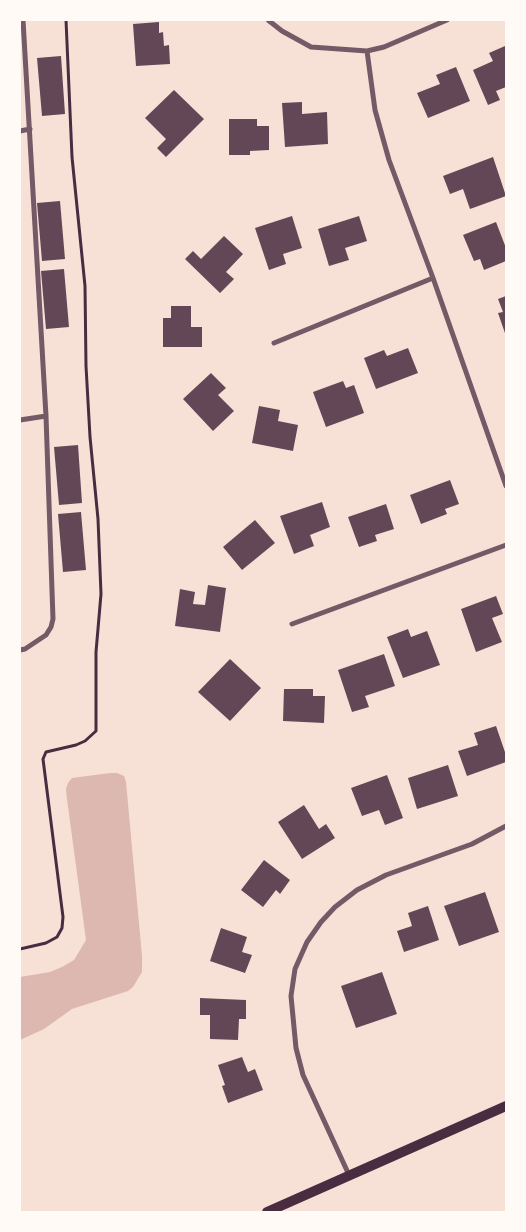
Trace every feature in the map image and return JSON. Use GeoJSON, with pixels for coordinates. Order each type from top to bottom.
{"type":"FeatureCollection","features":[{"type":"Feature","properties":{"kind":"main road"},"geometry":{"type":"LineString","coordinates":[[267,1212],[506,1106]]}},
{"type":"Feature","properties":{"kind":"street"},"geometry":{"type":"LineString","coordinates":[[20,650],[26,649],[46,635],[53,619],[46,416],[23,20]]}},
{"type":"Feature","properties":{"kind":"street"},"geometry":{"type":"LineString","coordinates":[[268,20],[282,31],[311,47],[366,51],[384,47],[447,20]]}},
{"type":"Feature","properties":{"kind":"street"},"geometry":{"type":"LineString","coordinates":[[366,51],[375,110],[389,160],[433,278],[506,486]]}},
{"type":"Feature","properties":{"kind":"street"},"geometry":{"type":"LineString","coordinates":[[20,131],[30,129]]}},
{"type":"Feature","properties":{"kind":"street"},"geometry":{"type":"LineString","coordinates":[[274,343],[433,278]]}},
{"type":"Feature","properties":{"kind":"street"},"geometry":{"type":"LineString","coordinates":[[20,420],[46,416]]}},
{"type":"Feature","properties":{"kind":"street"},"geometry":{"type":"LineString","coordinates":[[292,624],[506,545]]}},
{"type":"Feature","properties":{"kind":"street"},"geometry":{"type":"LineString","coordinates":[[349,1175],[303,1075],[296,1048],[290,996],[295,969],[303,951],[321,922],[335,907],[357,890],[386,874],[472,844],[506,826]]}},
{"type":"Feature","properties":{"kind":"path"},"geometry":{"type":"LineString","coordinates":[[20,949],[46,943],[57,937],[62,928],[43,760],[46,752],[76,745],[85,741],[96,731],[96,652],[102,594],[86,366],[85,286],[72,157],[66,20]]}},
{"type":"Feature","properties":{"kind":"shaded area"},"geometry":{"type":"Polygon","coordinates":[[[110,773],[124,776],[126,782],[142,972],[133,987],[128,991],[72,1009],[44,1029],[20,1040],[20,977],[50,972],[62,967],[74,960],[86,940],[67,799],[66,789],[68,783],[72,778],[110,773]]]}},
{"type":"Feature","properties":{"kind":"building"},"geometry":{"type":"Polygon","coordinates":[[[159,22],[159,33],[163,32],[164,46],[169,45],[170,64],[136,66],[133,24],[159,22]]]}},
{"type":"Feature","properties":{"kind":"building"},"geometry":{"type":"Polygon","coordinates":[[[505,46],[506,87],[496,91],[500,100],[488,105],[473,70],[493,61],[489,53],[505,46]]]}},
{"type":"Feature","properties":{"kind":"building"},"geometry":{"type":"Polygon","coordinates":[[[61,56],[65,114],[42,116],[37,58],[61,56]]]}},
{"type":"Feature","properties":{"kind":"building"},"geometry":{"type":"Polygon","coordinates":[[[456,67],[470,101],[428,118],[417,93],[440,84],[436,75],[456,67]]]}},
{"type":"Feature","properties":{"kind":"building"},"geometry":{"type":"Polygon","coordinates":[[[174,90],[204,119],[166,157],[157,148],[166,139],[145,118],[174,90]]]}},
{"type":"Feature","properties":{"kind":"building"},"geometry":{"type":"Polygon","coordinates":[[[302,102],[302,114],[327,112],[328,144],[285,147],[282,103],[302,102]]]}},
{"type":"Feature","properties":{"kind":"building"},"geometry":{"type":"Polygon","coordinates":[[[229,119],[257,119],[257,126],[269,126],[269,150],[250,151],[250,155],[229,155],[229,119]]]}},
{"type":"Feature","properties":{"kind":"building"},"geometry":{"type":"Polygon","coordinates":[[[493,157],[506,196],[470,209],[463,189],[450,194],[443,176],[493,157]]]}},
{"type":"Feature","properties":{"kind":"building"},"geometry":{"type":"Polygon","coordinates":[[[60,201],[65,259],[42,261],[37,203],[60,201]]]}},
{"type":"Feature","properties":{"kind":"building"},"geometry":{"type":"Polygon","coordinates":[[[292,216],[302,248],[283,254],[286,264],[269,270],[255,228],[292,216]]]}},
{"type":"Feature","properties":{"kind":"building"},"geometry":{"type":"Polygon","coordinates":[[[359,216],[367,241],[345,248],[349,260],[329,266],[318,229],[359,216]]]}},
{"type":"Feature","properties":{"kind":"building"},"geometry":{"type":"Polygon","coordinates":[[[496,222],[506,248],[506,261],[484,270],[480,259],[474,261],[463,235],[496,222]]]}},
{"type":"Feature","properties":{"kind":"building"},"geometry":{"type":"Polygon","coordinates":[[[224,236],[243,254],[226,272],[234,279],[220,293],[185,259],[193,251],[201,259],[224,236]]]}},
{"type":"Feature","properties":{"kind":"building"},"geometry":{"type":"Polygon","coordinates":[[[64,269],[69,327],[46,329],[41,271],[64,269]]]}},
{"type":"Feature","properties":{"kind":"building"},"geometry":{"type":"Polygon","coordinates":[[[506,296],[506,336],[498,313],[503,312],[498,299],[506,296]]]}},
{"type":"Feature","properties":{"kind":"building"},"geometry":{"type":"Polygon","coordinates":[[[171,306],[191,306],[191,327],[202,327],[202,347],[163,347],[163,318],[171,318],[171,306]]]}},
{"type":"Feature","properties":{"kind":"building"},"geometry":{"type":"Polygon","coordinates":[[[408,348],[418,373],[376,389],[364,358],[384,350],[387,356],[408,348]]]}},
{"type":"Feature","properties":{"kind":"building"},"geometry":{"type":"Polygon","coordinates":[[[211,373],[226,388],[218,395],[234,411],[213,431],[183,399],[211,373]]]}},
{"type":"Feature","properties":{"kind":"building"},"geometry":{"type":"Polygon","coordinates":[[[343,381],[346,388],[354,385],[364,413],[326,427],[313,392],[343,381]]]}},
{"type":"Feature","properties":{"kind":"building"},"geometry":{"type":"Polygon","coordinates":[[[259,406],[280,410],[278,421],[298,425],[293,451],[252,443],[259,406]]]}},
{"type":"Feature","properties":{"kind":"building"},"geometry":{"type":"Polygon","coordinates":[[[78,445],[82,503],[59,505],[54,447],[78,445]]]}},
{"type":"Feature","properties":{"kind":"building"},"geometry":{"type":"Polygon","coordinates":[[[450,480],[459,504],[445,509],[447,514],[421,524],[410,495],[450,480]]]}},
{"type":"Feature","properties":{"kind":"building"},"geometry":{"type":"Polygon","coordinates":[[[322,502],[330,527],[310,535],[314,546],[294,554],[280,516],[322,502]]]}},
{"type":"Feature","properties":{"kind":"building"},"geometry":{"type":"Polygon","coordinates":[[[386,504],[394,529],[375,535],[377,541],[359,547],[348,517],[386,504]]]}},
{"type":"Feature","properties":{"kind":"building"},"geometry":{"type":"Polygon","coordinates":[[[81,512],[86,570],[63,572],[58,514],[81,512]]]}},
{"type":"Feature","properties":{"kind":"building"},"geometry":{"type":"Polygon","coordinates":[[[255,520],[275,543],[242,570],[223,547],[255,520]]]}},
{"type":"Feature","properties":{"kind":"building"},"geometry":{"type":"Polygon","coordinates":[[[208,585],[226,588],[220,632],[175,626],[180,589],[195,592],[193,604],[205,605],[208,585]]]}},
{"type":"Feature","properties":{"kind":"building"},"geometry":{"type":"Polygon","coordinates":[[[496,596],[503,614],[492,618],[502,642],[476,652],[461,609],[496,596]]]}},
{"type":"Feature","properties":{"kind":"building"},"geometry":{"type":"Polygon","coordinates":[[[408,629],[411,637],[427,631],[440,665],[403,678],[387,637],[408,629]]]}},
{"type":"Feature","properties":{"kind":"building"},"geometry":{"type":"Polygon","coordinates":[[[384,654],[395,686],[365,696],[369,707],[352,712],[338,670],[384,654]]]}},
{"type":"Feature","properties":{"kind":"building"},"geometry":{"type":"Polygon","coordinates":[[[230,659],[261,688],[230,721],[198,692],[230,659]]]}},
{"type":"Feature","properties":{"kind":"building"},"geometry":{"type":"Polygon","coordinates":[[[284,689],[313,689],[313,696],[325,696],[324,723],[283,721],[284,689]]]}},
{"type":"Feature","properties":{"kind":"building"},"geometry":{"type":"Polygon","coordinates":[[[496,726],[506,755],[506,762],[467,776],[458,751],[478,745],[474,733],[496,726]]]}},
{"type":"Feature","properties":{"kind":"building"},"geometry":{"type":"Polygon","coordinates":[[[448,765],[458,796],[417,809],[408,778],[448,765]]]}},
{"type":"Feature","properties":{"kind":"building"},"geometry":{"type":"Polygon","coordinates":[[[387,775],[403,818],[385,825],[379,810],[362,816],[351,788],[387,775]]]}},
{"type":"Feature","properties":{"kind":"building"},"geometry":{"type":"Polygon","coordinates":[[[304,805],[319,829],[326,824],[335,838],[302,859],[278,822],[304,805]]]}},
{"type":"Feature","properties":{"kind":"building"},"geometry":{"type":"Polygon","coordinates":[[[264,860],[290,880],[280,894],[276,890],[263,907],[241,890],[264,860]]]}},
{"type":"Feature","properties":{"kind":"building"},"geometry":{"type":"Polygon","coordinates":[[[485,892],[499,932],[459,946],[444,906],[485,892]]]}},
{"type":"Feature","properties":{"kind":"building"},"geometry":{"type":"Polygon","coordinates":[[[428,906],[439,940],[404,952],[397,931],[412,926],[408,913],[428,906]]]}},
{"type":"Feature","properties":{"kind":"building"},"geometry":{"type":"Polygon","coordinates":[[[221,928],[247,937],[242,952],[252,955],[245,973],[210,961],[221,928]]]}},
{"type":"Feature","properties":{"kind":"building"},"geometry":{"type":"Polygon","coordinates":[[[382,972],[397,1014],[356,1028],[341,986],[382,972]]]}},
{"type":"Feature","properties":{"kind":"building"},"geometry":{"type":"Polygon","coordinates":[[[200,998],[246,1000],[246,1019],[239,1019],[238,1040],[210,1039],[210,1015],[200,1015],[200,998]]]}},
{"type":"Feature","properties":{"kind":"building"},"geometry":{"type":"Polygon","coordinates":[[[242,1057],[248,1072],[255,1069],[263,1090],[228,1103],[222,1086],[225,1085],[218,1065],[242,1057]]]}}]}
